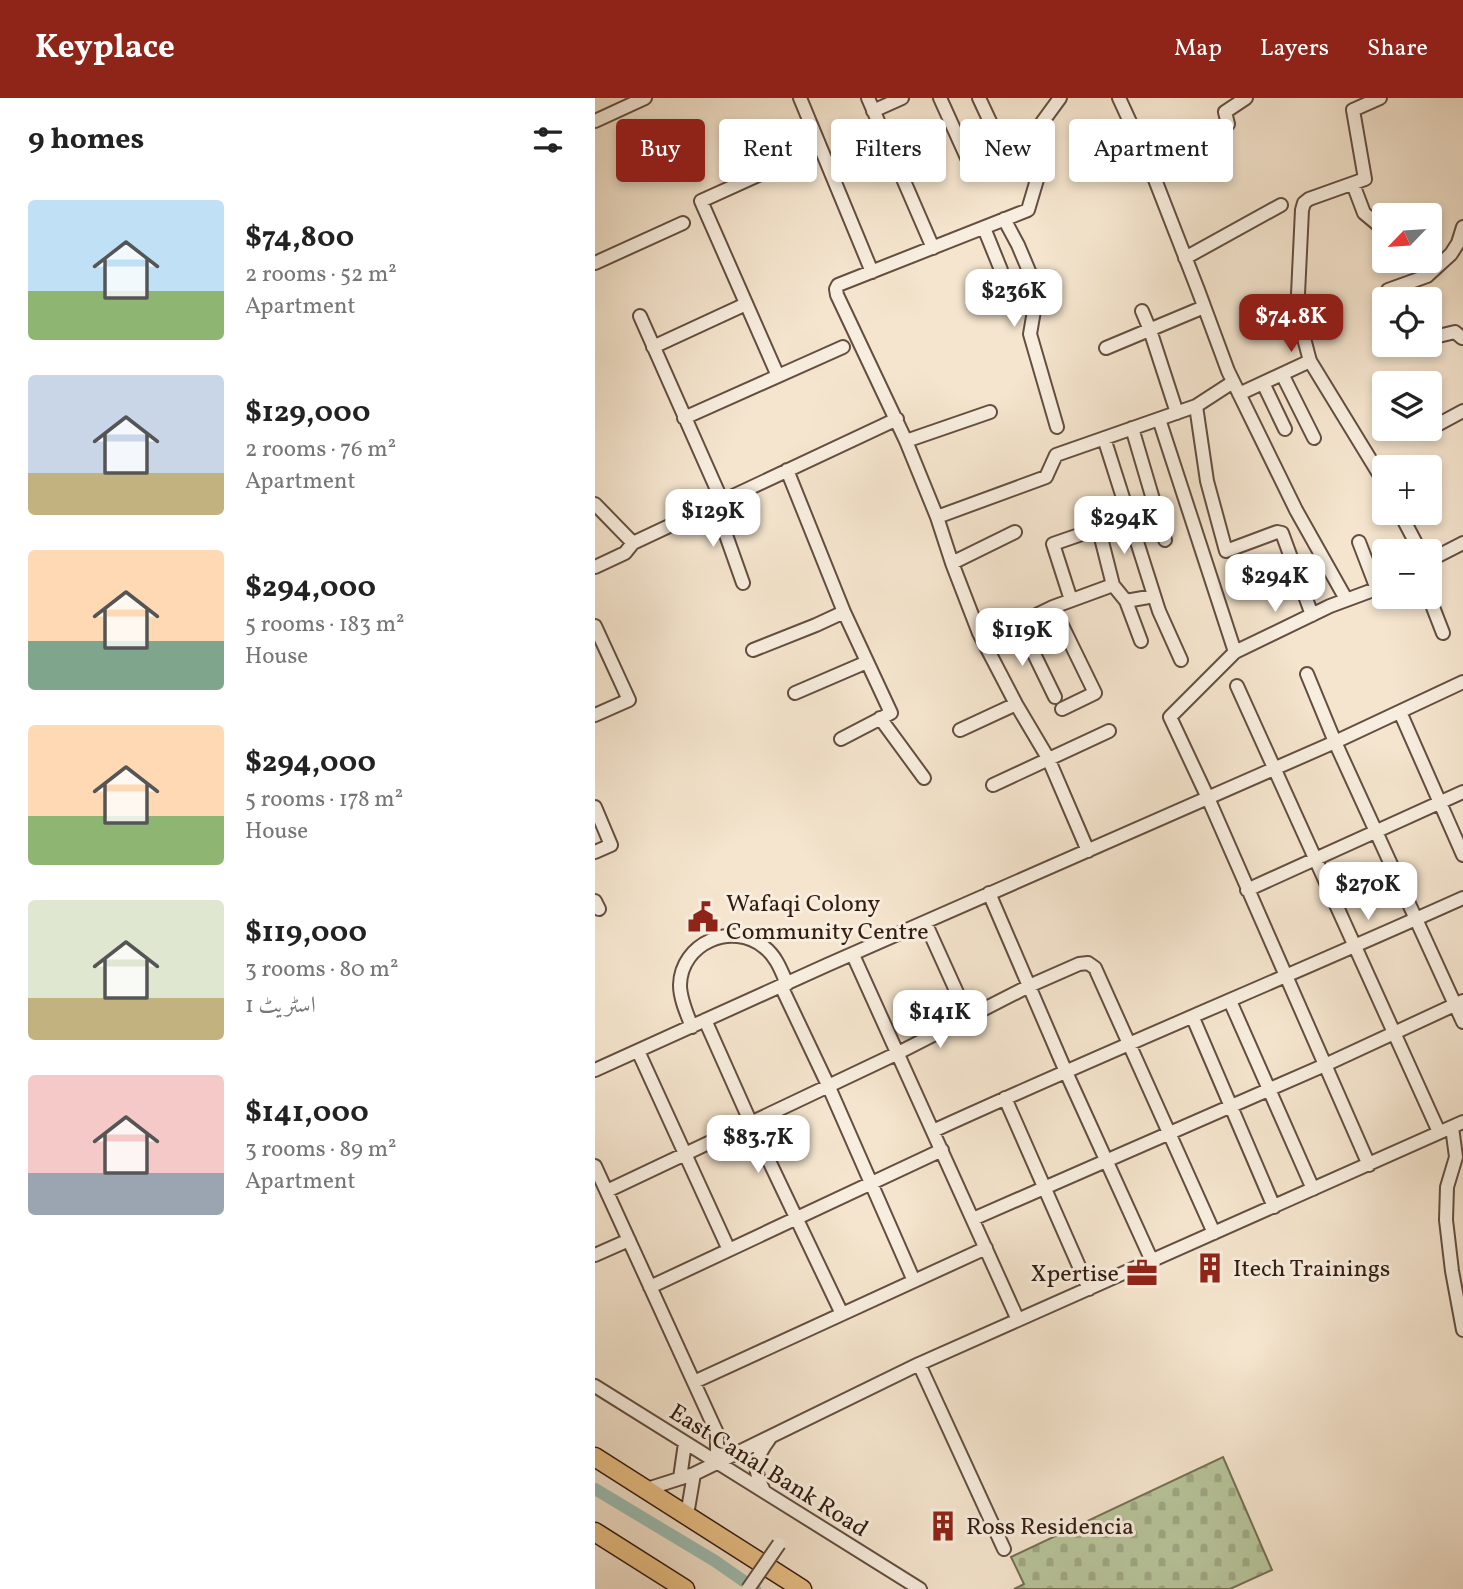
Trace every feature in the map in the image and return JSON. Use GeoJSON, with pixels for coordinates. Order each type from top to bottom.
{"type":"FeatureCollection","features":[{"type":"Feature","properties":{"kind":"highway"},"geometry":{"type":"LineString","coordinates":[[595,1457],[802,1589]]}},
{"type":"Feature","properties":{"kind":"highway"},"geometry":{"type":"LineString","coordinates":[[595,1532],[685,1589]]}},
{"type":"Feature","properties":{"kind":"street"},"geometry":{"type":"LineString","coordinates":[[595,121],[645,98]]}},
{"type":"Feature","properties":{"kind":"street"},"geometry":{"type":"LineString","coordinates":[[800,98],[872,272]]}},
{"type":"Feature","properties":{"kind":"street"},"geometry":{"type":"LineString","coordinates":[[868,98],[933,248]]}},
{"type":"Feature","properties":{"kind":"street"},"geometry":{"type":"LineString","coordinates":[[873,111],[902,98]]}},
{"type":"Feature","properties":{"kind":"street"},"geometry":{"type":"LineString","coordinates":[[940,98],[960,142]]}},
{"type":"Feature","properties":{"kind":"street"},"geometry":{"type":"LineString","coordinates":[[979,98],[989,119]]}},
{"type":"Feature","properties":{"kind":"street"},"geometry":{"type":"LineString","coordinates":[[1060,98],[1038,128],[1041,166],[1028,210],[838,285],[836,289],[897,419],[983,641],[1048,758],[1088,851]]}},
{"type":"Feature","properties":{"kind":"street"},"geometry":{"type":"LineString","coordinates":[[1119,98],[1129,119]]}},
{"type":"Feature","properties":{"kind":"street"},"geometry":{"type":"LineString","coordinates":[[1227,119],[1225,112],[1246,98]]}},
{"type":"Feature","properties":{"kind":"street"},"geometry":{"type":"LineString","coordinates":[[1372,462],[1310,361],[1301,327],[1298,294],[1304,203],[1365,179],[1353,110],[1380,98]]}},
{"type":"Feature","properties":{"kind":"street"},"geometry":{"type":"LineString","coordinates":[[743,182],[701,201],[778,376]]}},
{"type":"Feature","properties":{"kind":"street"},"geometry":{"type":"LineString","coordinates":[[1156,182],[1228,371],[1296,510],[1346,599]]}},
{"type":"Feature","properties":{"kind":"street"},"geometry":{"type":"LineString","coordinates":[[1353,184],[1364,213],[1372,220]]}},
{"type":"Feature","properties":{"kind":"street"},"geometry":{"type":"LineString","coordinates":[[1185,258],[1281,205]]}},
{"type":"Feature","properties":{"kind":"street"},"geometry":{"type":"LineString","coordinates":[[1004,219],[1028,271],[1035,305],[1030,334],[1057,427]]}},
{"type":"Feature","properties":{"kind":"street"},"geometry":{"type":"LineString","coordinates":[[595,263],[683,223]]}},
{"type":"Feature","properties":{"kind":"street"},"geometry":{"type":"LineString","coordinates":[[1396,287],[1427,276],[1451,254],[1463,227]]}},
{"type":"Feature","properties":{"kind":"street"},"geometry":{"type":"LineString","coordinates":[[984,228],[1001,270]]}},
{"type":"Feature","properties":{"kind":"street"},"geometry":{"type":"LineString","coordinates":[[653,347],[746,304]]}},
{"type":"Feature","properties":{"kind":"street"},"geometry":{"type":"LineString","coordinates":[[1106,348],[1204,307]]}},
{"type":"Feature","properties":{"kind":"street"},"geometry":{"type":"LineString","coordinates":[[1142,311],[1177,413]]}},
{"type":"Feature","properties":{"kind":"street"},"geometry":{"type":"LineString","coordinates":[[640,316],[719,502],[743,583]]}},
{"type":"Feature","properties":{"kind":"street"},"geometry":{"type":"LineString","coordinates":[[1442,335],[1455,332],[1463,339]]}},
{"type":"Feature","properties":{"kind":"street"},"geometry":{"type":"LineString","coordinates":[[684,418],[843,347]]}},
{"type":"Feature","properties":{"kind":"street"},"geometry":{"type":"LineString","coordinates":[[937,517],[1046,477],[1056,455],[1196,406],[1236,388],[1263,383],[1310,361]]}},
{"type":"Feature","properties":{"kind":"street"},"geometry":{"type":"LineString","coordinates":[[1282,374],[1314,438]]}},
{"type":"Feature","properties":{"kind":"street"},"geometry":{"type":"LineString","coordinates":[[1263,383],[1285,429]]}},
{"type":"Feature","properties":{"kind":"street"},"geometry":{"type":"LineString","coordinates":[[1196,406],[1207,481],[1226,551],[1277,532],[1282,533],[1311,615]]}},
{"type":"Feature","properties":{"kind":"street"},"geometry":{"type":"LineString","coordinates":[[1442,422],[1463,411]]}},
{"type":"Feature","properties":{"kind":"street"},"geometry":{"type":"LineString","coordinates":[[906,441],[990,412]]}},
{"type":"Feature","properties":{"kind":"street"},"geometry":{"type":"LineString","coordinates":[[595,567],[625,553],[633,543],[897,419]]}},
{"type":"Feature","properties":{"kind":"street"},"geometry":{"type":"LineString","coordinates":[[1160,419],[1235,652]]}},
{"type":"Feature","properties":{"kind":"street"},"geometry":{"type":"LineString","coordinates":[[1132,428],[1165,540]]}},
{"type":"Feature","properties":{"kind":"street"},"geometry":{"type":"LineString","coordinates":[[1104,438],[1159,611],[1181,660]]}},
{"type":"Feature","properties":{"kind":"street"},"geometry":{"type":"LineString","coordinates":[[787,470],[844,612],[891,713],[841,739]]}},
{"type":"Feature","properties":{"kind":"street"},"geometry":{"type":"LineString","coordinates":[[595,504],[633,543]]}},
{"type":"Feature","properties":{"kind":"street"},"geometry":{"type":"LineString","coordinates":[[1097,522],[1113,584],[1126,601],[1142,641]]}},
{"type":"Feature","properties":{"kind":"street"},"geometry":{"type":"LineString","coordinates":[[952,563],[1016,531]]}},
{"type":"Feature","properties":{"kind":"street"},"geometry":{"type":"LineString","coordinates":[[1071,600],[1053,544],[1079,535]]}},
{"type":"Feature","properties":{"kind":"street"},"geometry":{"type":"LineString","coordinates":[[1359,542],[1372,569]]}},
{"type":"Feature","properties":{"kind":"street"},"geometry":{"type":"LineString","coordinates":[[1442,554],[1463,543]]}},
{"type":"Feature","properties":{"kind":"street"},"geometry":{"type":"LineString","coordinates":[[983,641],[1053,607],[1113,584]]}},
{"type":"Feature","properties":{"kind":"street"},"geometry":{"type":"LineString","coordinates":[[1369,1165],[1170,717],[1235,652],[1346,599],[1372,591]]}},
{"type":"Feature","properties":{"kind":"street"},"geometry":{"type":"LineString","coordinates":[[1126,601],[1154,596]]}},
{"type":"Feature","properties":{"kind":"street"},"geometry":{"type":"LineString","coordinates":[[1019,624],[1058,703],[1095,693],[1053,607]]}},
{"type":"Feature","properties":{"kind":"street"},"geometry":{"type":"LineString","coordinates":[[1434,609],[1443,633]]}},
{"type":"Feature","properties":{"kind":"street"},"geometry":{"type":"LineString","coordinates":[[753,650],[844,612]]}},
{"type":"Feature","properties":{"kind":"street"},"geometry":{"type":"LineString","coordinates":[[595,626],[629,700],[595,715]]}},
{"type":"Feature","properties":{"kind":"street"},"geometry":{"type":"LineString","coordinates":[[795,693],[867,662]]}},
{"type":"Feature","properties":{"kind":"street"},"geometry":{"type":"LineString","coordinates":[[1307,674],[1416,919],[1459,1003],[1463,1022]]}},
{"type":"Feature","properties":{"kind":"street"},"geometry":{"type":"LineString","coordinates":[[595,1070],[1462,684]]}},
{"type":"Feature","properties":{"kind":"street"},"geometry":{"type":"LineString","coordinates":[[1237,686],[1394,1032],[1451,1127],[1456,1157],[1447,1187],[1446,1220],[1463,1330]]}},
{"type":"Feature","properties":{"kind":"street"},"geometry":{"type":"LineString","coordinates":[[960,730],[1016,704]]}},
{"type":"Feature","properties":{"kind":"street"},"geometry":{"type":"LineString","coordinates":[[1400,712],[1463,855]]}},
{"type":"Feature","properties":{"kind":"street"},"geometry":{"type":"LineString","coordinates":[[880,718],[924,778]]}},
{"type":"Feature","properties":{"kind":"street"},"geometry":{"type":"LineString","coordinates":[[993,785],[1109,731]]}},
{"type":"Feature","properties":{"kind":"street"},"geometry":{"type":"LineString","coordinates":[[1247,890],[1463,792]]}},
{"type":"Feature","properties":{"kind":"street"},"geometry":{"type":"LineString","coordinates":[[595,807],[611,845],[595,852]]}},
{"type":"Feature","properties":{"kind":"street"},"geometry":{"type":"LineString","coordinates":[[989,894],[1152,1261]]}},
{"type":"Feature","properties":{"kind":"street"},"geometry":{"type":"LineString","coordinates":[[933,1131],[1463,898]]}},
{"type":"Feature","properties":{"kind":"street"},"geometry":{"type":"LineString","coordinates":[[925,922],[968,1017]]}},
{"type":"Feature","properties":{"kind":"street"},"geometry":{"type":"LineString","coordinates":[[692,1027],[680,987],[682,971],[690,955],[704,942],[723,936],[746,937],[764,947],[776,961],[784,985],[914,1281]]}},
{"type":"Feature","properties":{"kind":"street"},"geometry":{"type":"LineString","coordinates":[[853,955],[1018,1320]]}},
{"type":"Feature","properties":{"kind":"street"},"geometry":{"type":"LineString","coordinates":[[607,1191],[898,1053],[1029,986],[1079,964],[1089,963],[1095,968],[1214,1233]]}},
{"type":"Feature","properties":{"kind":"street"},"geometry":{"type":"LineString","coordinates":[[1230,1001],[1313,1189]]}},
{"type":"Feature","properties":{"kind":"street"},"geometry":{"type":"LineString","coordinates":[[973,1219],[1325,1065],[1459,1003]]}},
{"type":"Feature","properties":{"kind":"street"},"geometry":{"type":"LineString","coordinates":[[1193,1018],[1274,1207]]}},
{"type":"Feature","properties":{"kind":"street"},"geometry":{"type":"LineString","coordinates":[[705,1020],[842,1314]]}},
{"type":"Feature","properties":{"kind":"street"},"geometry":{"type":"LineString","coordinates":[[638,1051],[729,1250]]}},
{"type":"Feature","properties":{"kind":"street"},"geometry":{"type":"LineString","coordinates":[[1005,1098],[1089,1289]]}},
{"type":"Feature","properties":{"kind":"street"},"geometry":{"type":"LineString","coordinates":[[647,1489],[694,1474],[919,1364],[1451,1127]]}},
{"type":"Feature","properties":{"kind":"street"},"geometry":{"type":"LineString","coordinates":[[650,1287],[942,1150]]}},
{"type":"Feature","properties":{"kind":"street"},"geometry":{"type":"LineString","coordinates":[[595,1166],[717,1433],[717,1462]]}},
{"type":"Feature","properties":{"kind":"street"},"geometry":{"type":"LineString","coordinates":[[595,1255],[629,1240]]}},
{"type":"Feature","properties":{"kind":"street"},"geometry":{"type":"LineString","coordinates":[[694,1382],[986,1248]]}},
{"type":"Feature","properties":{"kind":"street"},"geometry":{"type":"LineString","coordinates":[[919,1364],[1004,1549]]}},
{"type":"Feature","properties":{"kind":"street","name":"East Canal Bank Road"},"geometry":{"type":"LineString","coordinates":[[595,1386],[921,1589]]}},
{"type":"Feature","properties":{"kind":"street"},"geometry":{"type":"LineString","coordinates":[[764,1492],[755,1474],[757,1458],[772,1436]]}},
{"type":"Feature","properties":{"kind":"street"},"geometry":{"type":"LineString","coordinates":[[680,1478],[685,1443]]}},
{"type":"Feature","properties":{"kind":"street"},"geometry":{"type":"LineString","coordinates":[[687,1515],[694,1474]]}},
{"type":"Feature","properties":{"kind":"street"},"geometry":{"type":"LineString","coordinates":[[748,1589],[779,1545]]}},
{"type":"Feature","properties":{"kind":"green space"},"geometry":{"type":"Polygon","coordinates":[[[1223,1457],[1272,1570],[1230,1589],[1014,1589],[1024,1584],[1011,1557],[1223,1457]]]}},
{"type":"Feature","properties":{"kind":"waterway"},"geometry":{"type":"LineString","coordinates":[[595,1489],[715,1561],[755,1589]]}},
{"type":"Feature","properties":{"kind":"place","name":"Wafaqi Colony Community Centre"},"geometry":{"type":"Point","coordinates":[703,917]}},
{"type":"Feature","properties":{"kind":"place","name":"Itech Trainings"},"geometry":{"type":"Point","coordinates":[1210,1268]}},
{"type":"Feature","properties":{"kind":"place","name":"Xpertise"},"geometry":{"type":"Point","coordinates":[1142,1273]}},
{"type":"Feature","properties":{"kind":"place","name":"Ross Residencia"},"geometry":{"type":"Point","coordinates":[943,1526]}}]}
